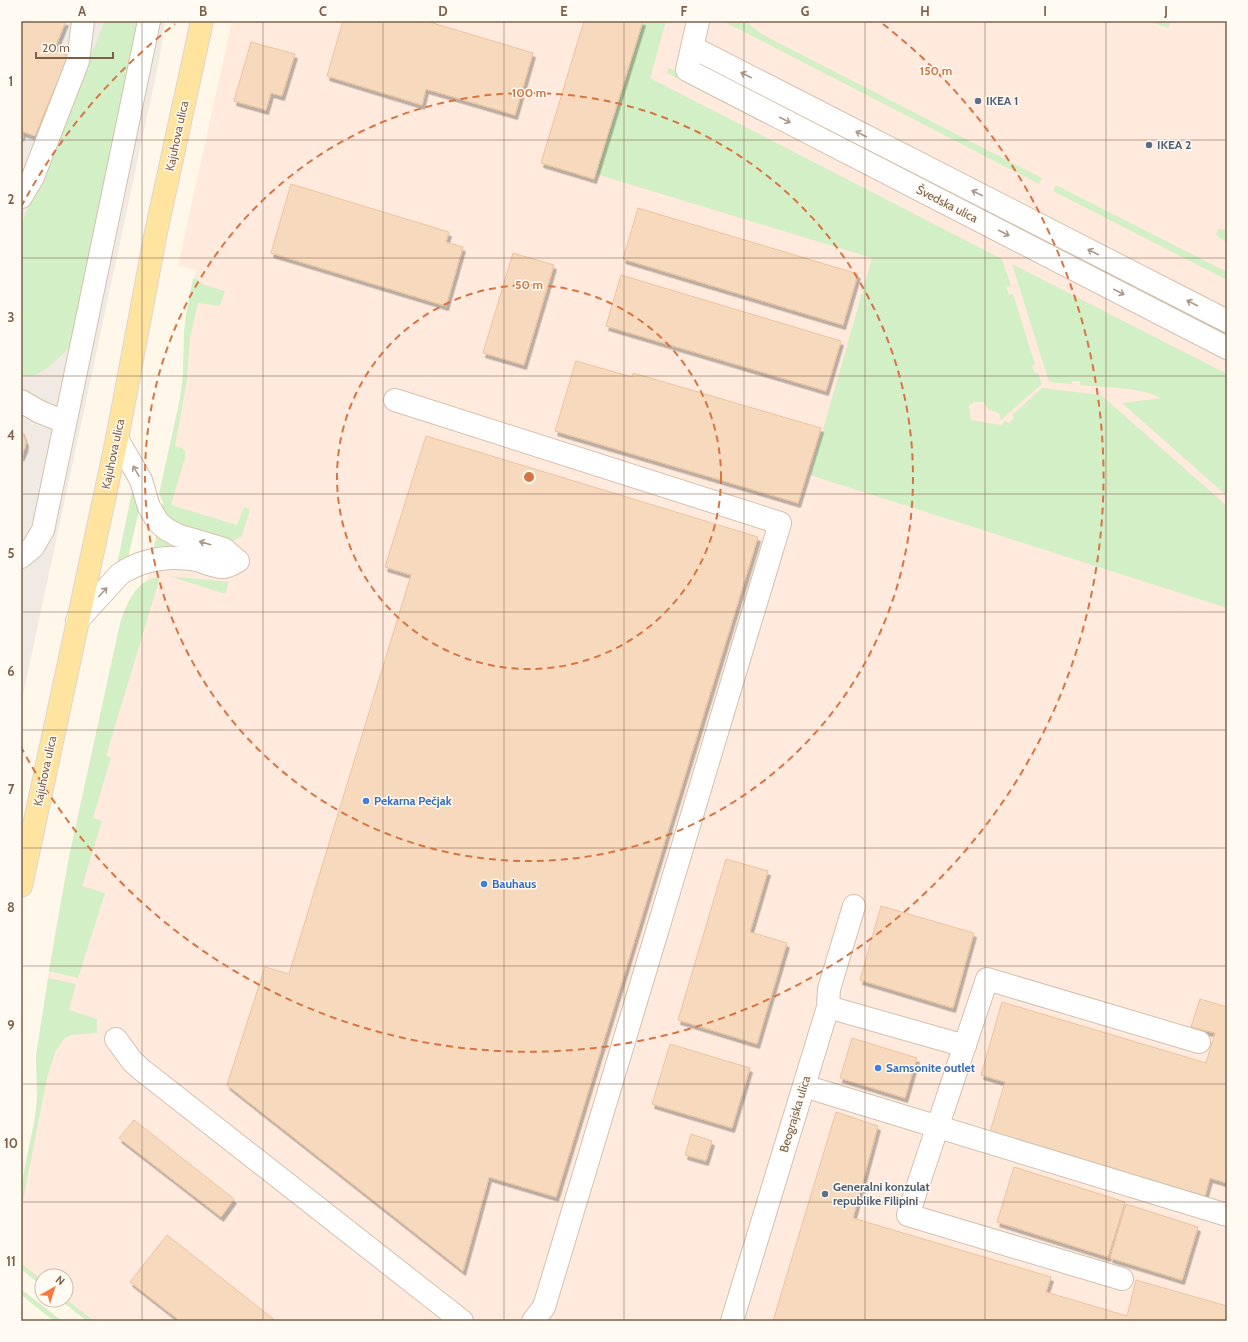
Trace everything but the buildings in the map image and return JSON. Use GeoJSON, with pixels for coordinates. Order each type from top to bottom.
{"type":"FeatureCollection","features":[{"type":"Feature","properties":{"kind":"main road","name":"Kajuhova ulica"},"geometry":{"type":"LineString","coordinates":[[21,886],[25,849],[78,621],[117,439],[156,232],[202,21]]}},
{"type":"Feature","properties":{"kind":"street"},"geometry":{"type":"LineString","coordinates":[[21,197],[33,177],[78,61],[84,21]]}},
{"type":"Feature","properties":{"kind":"street"},"geometry":{"type":"LineString","coordinates":[[21,556],[32,547],[43,530],[149,21]]}},
{"type":"Feature","properties":{"kind":"street","name":"Švedska ulica"},"geometry":{"type":"LineString","coordinates":[[698,21],[687,70],[1227,348]]}},
{"type":"Feature","properties":{"kind":"street","name":"Švedska ulica"},"geometry":{"type":"LineString","coordinates":[[692,47],[1227,321]]}},
{"type":"Feature","properties":{"kind":"street"},"geometry":{"type":"LineString","coordinates":[[395,400],[780,523],[544,1307],[533,1321]]}},
{"type":"Feature","properties":{"kind":"street"},"geometry":{"type":"LineString","coordinates":[[21,401],[40,412],[65,422]]}},
{"type":"Feature","properties":{"kind":"street"},"geometry":{"type":"LineString","coordinates":[[78,621],[120,574],[150,560],[177,557],[198,560],[224,567],[238,561],[224,549],[177,535],[166,529],[158,522],[149,506],[141,480],[117,439]]}},
{"type":"Feature","properties":{"kind":"street","name":"Beograjska ulica"},"geometry":{"type":"LineString","coordinates":[[732,1321],[828,1007],[830,989],[854,906]]}},
{"type":"Feature","properties":{"kind":"street"},"geometry":{"type":"LineString","coordinates":[[1122,1279],[908,1215],[986,979],[1199,1042]]}},
{"type":"Feature","properties":{"kind":"street"},"geometry":{"type":"LineString","coordinates":[[828,1007],[965,1046]]}},
{"type":"Feature","properties":{"kind":"street"},"geometry":{"type":"LineString","coordinates":[[116,1039],[132,1061],[142,1070],[462,1321]]}},
{"type":"Feature","properties":{"kind":"street"},"geometry":{"type":"LineString","coordinates":[[804,1086],[1227,1215]]}},
{"type":"Feature","properties":{"kind":"shaded area"},"geometry":{"type":"Polygon","coordinates":[[[21,21],[165,21],[160,56],[21,704],[21,21]]]}},
{"type":"Feature","properties":{"kind":"shaded area"},"geometry":{"type":"Polygon","coordinates":[[[232,21],[1227,21],[1227,1321],[87,1321],[70,1308],[74,1308],[74,1268],[34,1268],[34,1280],[21,1269],[21,1187],[35,1117],[37,1100],[36,1056],[55,932],[69,857],[119,626],[125,609],[133,594],[141,584],[147,580],[163,502],[159,494],[180,399],[183,374],[186,314],[196,270],[178,265],[232,21]]]}},
{"type":"Feature","properties":{"kind":"green space"},"geometry":{"type":"Polygon","coordinates":[[[105,21],[141,21],[72,343],[59,358],[42,372],[31,376],[21,376],[21,225],[105,21]]]}},
{"type":"Feature","properties":{"kind":"green space"},"geometry":{"type":"Polygon","coordinates":[[[643,21],[666,21],[650,78],[1002,259],[1011,286],[1006,287],[1009,295],[1013,294],[1035,364],[1032,366],[1035,373],[1038,373],[1042,384],[1001,420],[999,413],[989,410],[983,402],[974,402],[969,406],[971,420],[1001,425],[1005,421],[1009,423],[1014,418],[1012,415],[1042,388],[1101,395],[1227,506],[1227,608],[810,475],[872,258],[596,174],[643,21]]]}},
{"type":"Feature","properties":{"kind":"green space"},"geometry":{"type":"Polygon","coordinates":[[[723,21],[746,21],[760,33],[1042,178],[1039,184],[723,21]]]}},
{"type":"Feature","properties":{"kind":"green space"},"geometry":{"type":"Polygon","coordinates":[[[1152,21],[1171,21],[1169,28],[1152,21]]]}},
{"type":"Feature","properties":{"kind":"green space"},"geometry":{"type":"Polygon","coordinates":[[[669,68],[739,105],[763,123],[667,73],[669,68]]]}},
{"type":"Feature","properties":{"kind":"green space"},"geometry":{"type":"Polygon","coordinates":[[[1056,185],[1227,272],[1227,280],[1053,191],[1056,185]]]}},
{"type":"Feature","properties":{"kind":"green space"},"geometry":{"type":"Polygon","coordinates":[[[892,189],[902,191],[1008,243],[1006,247],[892,189]]]}},
{"type":"Feature","properties":{"kind":"green space"},"geometry":{"type":"Polygon","coordinates":[[[1033,229],[1227,329],[1227,341],[1028,239],[1033,229]]]}},
{"type":"Feature","properties":{"kind":"green space"},"geometry":{"type":"Polygon","coordinates":[[[1218,229],[1227,230],[1227,242],[1218,237],[1216,233],[1218,229]]]}},
{"type":"Feature","properties":{"kind":"green space"},"geometry":{"type":"Polygon","coordinates":[[[1012,264],[1227,374],[1227,496],[1122,403],[1161,398],[1131,389],[1080,385],[1080,381],[1072,381],[1072,384],[1049,382],[1012,264]]]}},
{"type":"Feature","properties":{"kind":"green space"},"geometry":{"type":"Polygon","coordinates":[[[193,278],[199,280],[199,283],[225,291],[219,306],[198,303],[190,338],[187,380],[175,446],[182,448],[185,451],[185,458],[171,505],[237,525],[244,507],[250,509],[242,536],[232,542],[181,527],[160,511],[163,502],[159,494],[180,399],[183,374],[186,314],[193,278]]]}},
{"type":"Feature","properties":{"kind":"green space"},"geometry":{"type":"Polygon","coordinates":[[[132,492],[134,493],[139,510],[128,558],[119,562],[118,560],[132,492]]]}},
{"type":"Feature","properties":{"kind":"green space"},"geometry":{"type":"Polygon","coordinates":[[[157,534],[179,547],[153,550],[157,534]]]}},
{"type":"Feature","properties":{"kind":"green space"},"geometry":{"type":"Polygon","coordinates":[[[169,576],[229,582],[225,594],[169,576]]]}},
{"type":"Feature","properties":{"kind":"green space"},"geometry":{"type":"Polygon","coordinates":[[[160,577],[106,756],[111,758],[93,818],[102,821],[82,886],[105,893],[78,978],[49,971],[69,857],[121,620],[130,599],[139,586],[152,579],[160,577]]]}},
{"type":"Feature","properties":{"kind":"green space"},"geometry":{"type":"Polygon","coordinates":[[[48,978],[76,984],[69,1010],[97,1019],[97,1033],[71,1035],[65,1038],[55,1052],[47,1078],[21,1211],[21,1187],[37,1100],[36,1056],[48,978]]]}},
{"type":"Feature","properties":{"kind":"green space"},"geometry":{"type":"Polygon","coordinates":[[[21,1263],[34,1274],[34,1280],[21,1269],[21,1263]]]}},
{"type":"Feature","properties":{"kind":"green space"},"geometry":{"type":"Polygon","coordinates":[[[21,1289],[34,1299],[34,1305],[21,1295],[21,1289]]]}},
{"type":"Feature","properties":{"kind":"green space"},"geometry":{"type":"Polygon","coordinates":[[[74,1305],[94,1321],[87,1321],[70,1308],[74,1308],[74,1305]]]}},
{"type":"Feature","properties":{"kind":"green space"},"geometry":{"type":"Polygon","coordinates":[[[38,1308],[45,1308],[62,1321],[54,1321],[38,1308]]]}},
{"type":"Feature","properties":{"kind":"place","name":"IKEA 1"},"geometry":{"type":"Point","coordinates":[978,101]}},
{"type":"Feature","properties":{"kind":"place","name":"IKEA 2"},"geometry":{"type":"Point","coordinates":[1149,145]}},
{"type":"Feature","properties":{"kind":"place","name":"Pekarna Pečjak"},"geometry":{"type":"Point","coordinates":[366,801]}},
{"type":"Feature","properties":{"kind":"place","name":"Bauhaus"},"geometry":{"type":"Point","coordinates":[484,884]}},
{"type":"Feature","properties":{"kind":"place","name":"Samsonite outlet"},"geometry":{"type":"Point","coordinates":[878,1068]}},
{"type":"Feature","properties":{"kind":"place","name":"Generalni konzulat republike Filipini"},"geometry":{"type":"Point","coordinates":[825,1194]}}]}
